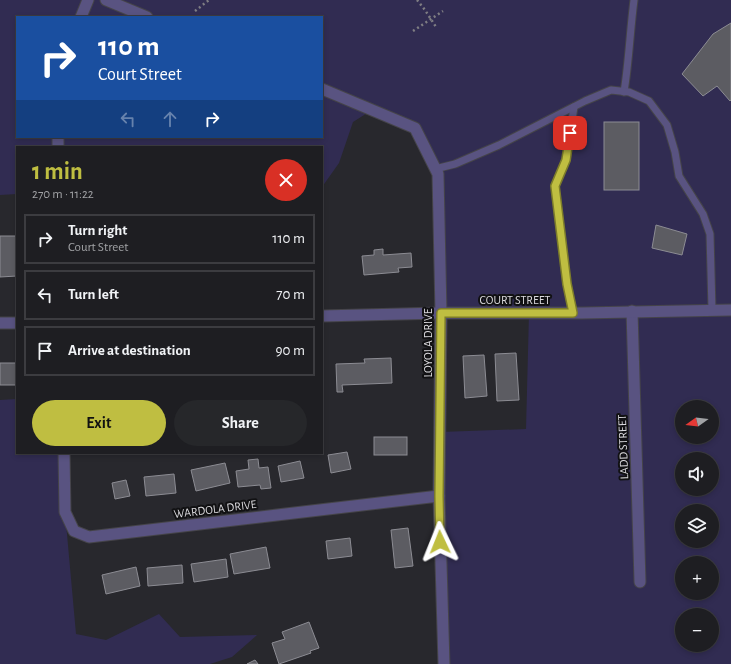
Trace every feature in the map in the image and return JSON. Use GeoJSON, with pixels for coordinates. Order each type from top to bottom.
{"type":"FeatureCollection","features":[{"type":"Feature","properties":{"kind":"street"},"geometry":{"type":"LineString","coordinates":[[81,16],[88,0]]}},
{"type":"Feature","properties":{"kind":"street"},"geometry":{"type":"LineString","coordinates":[[106,0],[145,16]]}},
{"type":"Feature","properties":{"kind":"street","name":"LOYOLA DRIVE"},"geometry":{"type":"LineString","coordinates":[[323,89],[415,128],[438,174],[441,313],[439,496],[444,664]]}},
{"type":"Feature","properties":{"kind":"street","name":"COURT STREET"},"geometry":{"type":"LineString","coordinates":[[323,316],[441,313],[573,313],[731,310]]}},
{"type":"Feature","properties":{"kind":"street","name":"LADD STREET"},"geometry":{"type":"LineString","coordinates":[[632,311],[640,582]]}},
{"type":"Feature","properties":{"kind":"street"},"geometry":{"type":"LineString","coordinates":[[0,323],[16,323]]}},
{"type":"Feature","properties":{"kind":"street","name":"WARDOLA DRIVE"},"geometry":{"type":"LineString","coordinates":[[64,454],[65,512],[74,531],[89,537],[439,496]]}},
{"type":"Feature","properties":{"kind":"lane"},"geometry":{"type":"LineString","coordinates":[[624,92],[628,64],[629,34],[634,0]]}},
{"type":"Feature","properties":{"kind":"lane"},"geometry":{"type":"LineString","coordinates":[[436,169],[454,164],[499,145],[611,90],[629,92],[649,101],[667,125],[675,152],[679,176],[703,214],[710,234],[712,310]]}},
{"type":"Feature","properties":{"kind":"lane"},"geometry":{"type":"LineString","coordinates":[[573,313],[567,284],[555,186],[566,160],[574,107]]}},
{"type":"Feature","properties":{"kind":"path"},"geometry":{"type":"LineString","coordinates":[[195,11],[209,0]]}},
{"type":"Feature","properties":{"kind":"path"},"geometry":{"type":"LineString","coordinates":[[417,0],[436,27]]}},
{"type":"Feature","properties":{"kind":"path"},"geometry":{"type":"LineString","coordinates":[[413,31],[443,11]]}},
{"type":"Feature","properties":{"kind":"shaded area"},"geometry":{"type":"Polygon","coordinates":[[[0,0],[731,0],[731,664],[444,664],[440,432],[526,429],[529,313],[441,313],[438,174],[415,128],[372,110],[353,122],[339,163],[323,186],[323,146],[16,146],[16,194],[0,195],[0,0]]]}},
{"type":"Feature","properties":{"kind":"shaded area"},"geometry":{"type":"Polygon","coordinates":[[[16,399],[16,454],[64,454],[65,512],[76,634],[106,640],[159,614],[180,637],[257,635],[232,657],[210,664],[0,664],[0,400],[16,399]]]}},
{"type":"Feature","properties":{"kind":"building"},"geometry":{"type":"Polygon","coordinates":[[[731,23],[731,100],[730,101],[717,86],[703,96],[682,74],[713,34],[731,23]]]}},
{"type":"Feature","properties":{"kind":"building"},"geometry":{"type":"Polygon","coordinates":[[[604,122],[639,122],[639,190],[604,190],[604,122]]]}},
{"type":"Feature","properties":{"kind":"building"},"geometry":{"type":"Polygon","coordinates":[[[656,225],[687,234],[682,255],[652,248],[656,225]]]}},
{"type":"Feature","properties":{"kind":"building"},"geometry":{"type":"Polygon","coordinates":[[[0,236],[16,236],[16,276],[0,277],[0,236]]]}},
{"type":"Feature","properties":{"kind":"building"},"geometry":{"type":"Polygon","coordinates":[[[383,249],[383,255],[411,253],[412,267],[398,268],[399,272],[364,275],[362,256],[374,255],[374,250],[383,249]]]}},
{"type":"Feature","properties":{"kind":"building"},"geometry":{"type":"Polygon","coordinates":[[[516,353],[519,400],[497,401],[495,354],[516,353]]]}},
{"type":"Feature","properties":{"kind":"building"},"geometry":{"type":"Polygon","coordinates":[[[484,355],[487,396],[465,398],[463,356],[484,355]]]}},
{"type":"Feature","properties":{"kind":"building"},"geometry":{"type":"Polygon","coordinates":[[[391,358],[392,383],[342,385],[343,392],[337,392],[336,364],[365,363],[364,359],[391,358]]]}},
{"type":"Feature","properties":{"kind":"building"},"geometry":{"type":"Polygon","coordinates":[[[0,363],[16,363],[16,385],[0,385],[0,363]]]}},
{"type":"Feature","properties":{"kind":"building"},"geometry":{"type":"Polygon","coordinates":[[[374,437],[407,437],[407,455],[374,455],[374,437]]]}},
{"type":"Feature","properties":{"kind":"building"},"geometry":{"type":"Polygon","coordinates":[[[347,452],[351,469],[331,473],[328,455],[347,452]]]}},
{"type":"Feature","properties":{"kind":"building"},"geometry":{"type":"Polygon","coordinates":[[[258,459],[259,468],[268,467],[271,488],[261,489],[260,485],[238,487],[236,471],[249,469],[248,460],[258,459]]]}},
{"type":"Feature","properties":{"kind":"building"},"geometry":{"type":"Polygon","coordinates":[[[300,461],[304,478],[281,482],[278,466],[300,461]]]}},
{"type":"Feature","properties":{"kind":"building"},"geometry":{"type":"Polygon","coordinates":[[[225,463],[230,483],[196,491],[191,470],[225,463]]]}},
{"type":"Feature","properties":{"kind":"building"},"geometry":{"type":"Polygon","coordinates":[[[174,474],[176,493],[146,496],[144,477],[174,474]]]}},
{"type":"Feature","properties":{"kind":"building"},"geometry":{"type":"Polygon","coordinates":[[[126,480],[130,496],[115,499],[112,483],[126,480]]]}},
{"type":"Feature","properties":{"kind":"building"},"geometry":{"type":"Polygon","coordinates":[[[408,528],[413,566],[395,568],[391,530],[408,528]]]}},
{"type":"Feature","properties":{"kind":"building"},"geometry":{"type":"Polygon","coordinates":[[[350,538],[352,556],[328,559],[326,541],[350,538]]]}},
{"type":"Feature","properties":{"kind":"building"},"geometry":{"type":"Polygon","coordinates":[[[266,547],[270,568],[234,574],[230,554],[266,547]]]}},
{"type":"Feature","properties":{"kind":"building"},"geometry":{"type":"Polygon","coordinates":[[[226,559],[228,577],[194,582],[191,564],[226,559]]]}},
{"type":"Feature","properties":{"kind":"building"},"geometry":{"type":"Polygon","coordinates":[[[182,565],[183,583],[148,586],[147,568],[182,565]]]}},
{"type":"Feature","properties":{"kind":"building"},"geometry":{"type":"Polygon","coordinates":[[[136,567],[140,586],[106,594],[102,575],[136,567]]]}},
{"type":"Feature","properties":{"kind":"building"},"geometry":{"type":"Polygon","coordinates":[[[309,622],[319,648],[310,651],[311,653],[279,664],[272,643],[285,639],[282,632],[309,622]]]}},
{"type":"Feature","properties":{"kind":"building"},"geometry":{"type":"Polygon","coordinates":[[[255,660],[258,664],[247,664],[255,660]]]}},
{"type":"Feature","properties":{"kind":"route"},"geometry":{"type":"LineString","coordinates":[[440,542],[439,496],[441,313],[573,313],[567,284],[555,186],[566,160],[570,133]]}}]}
